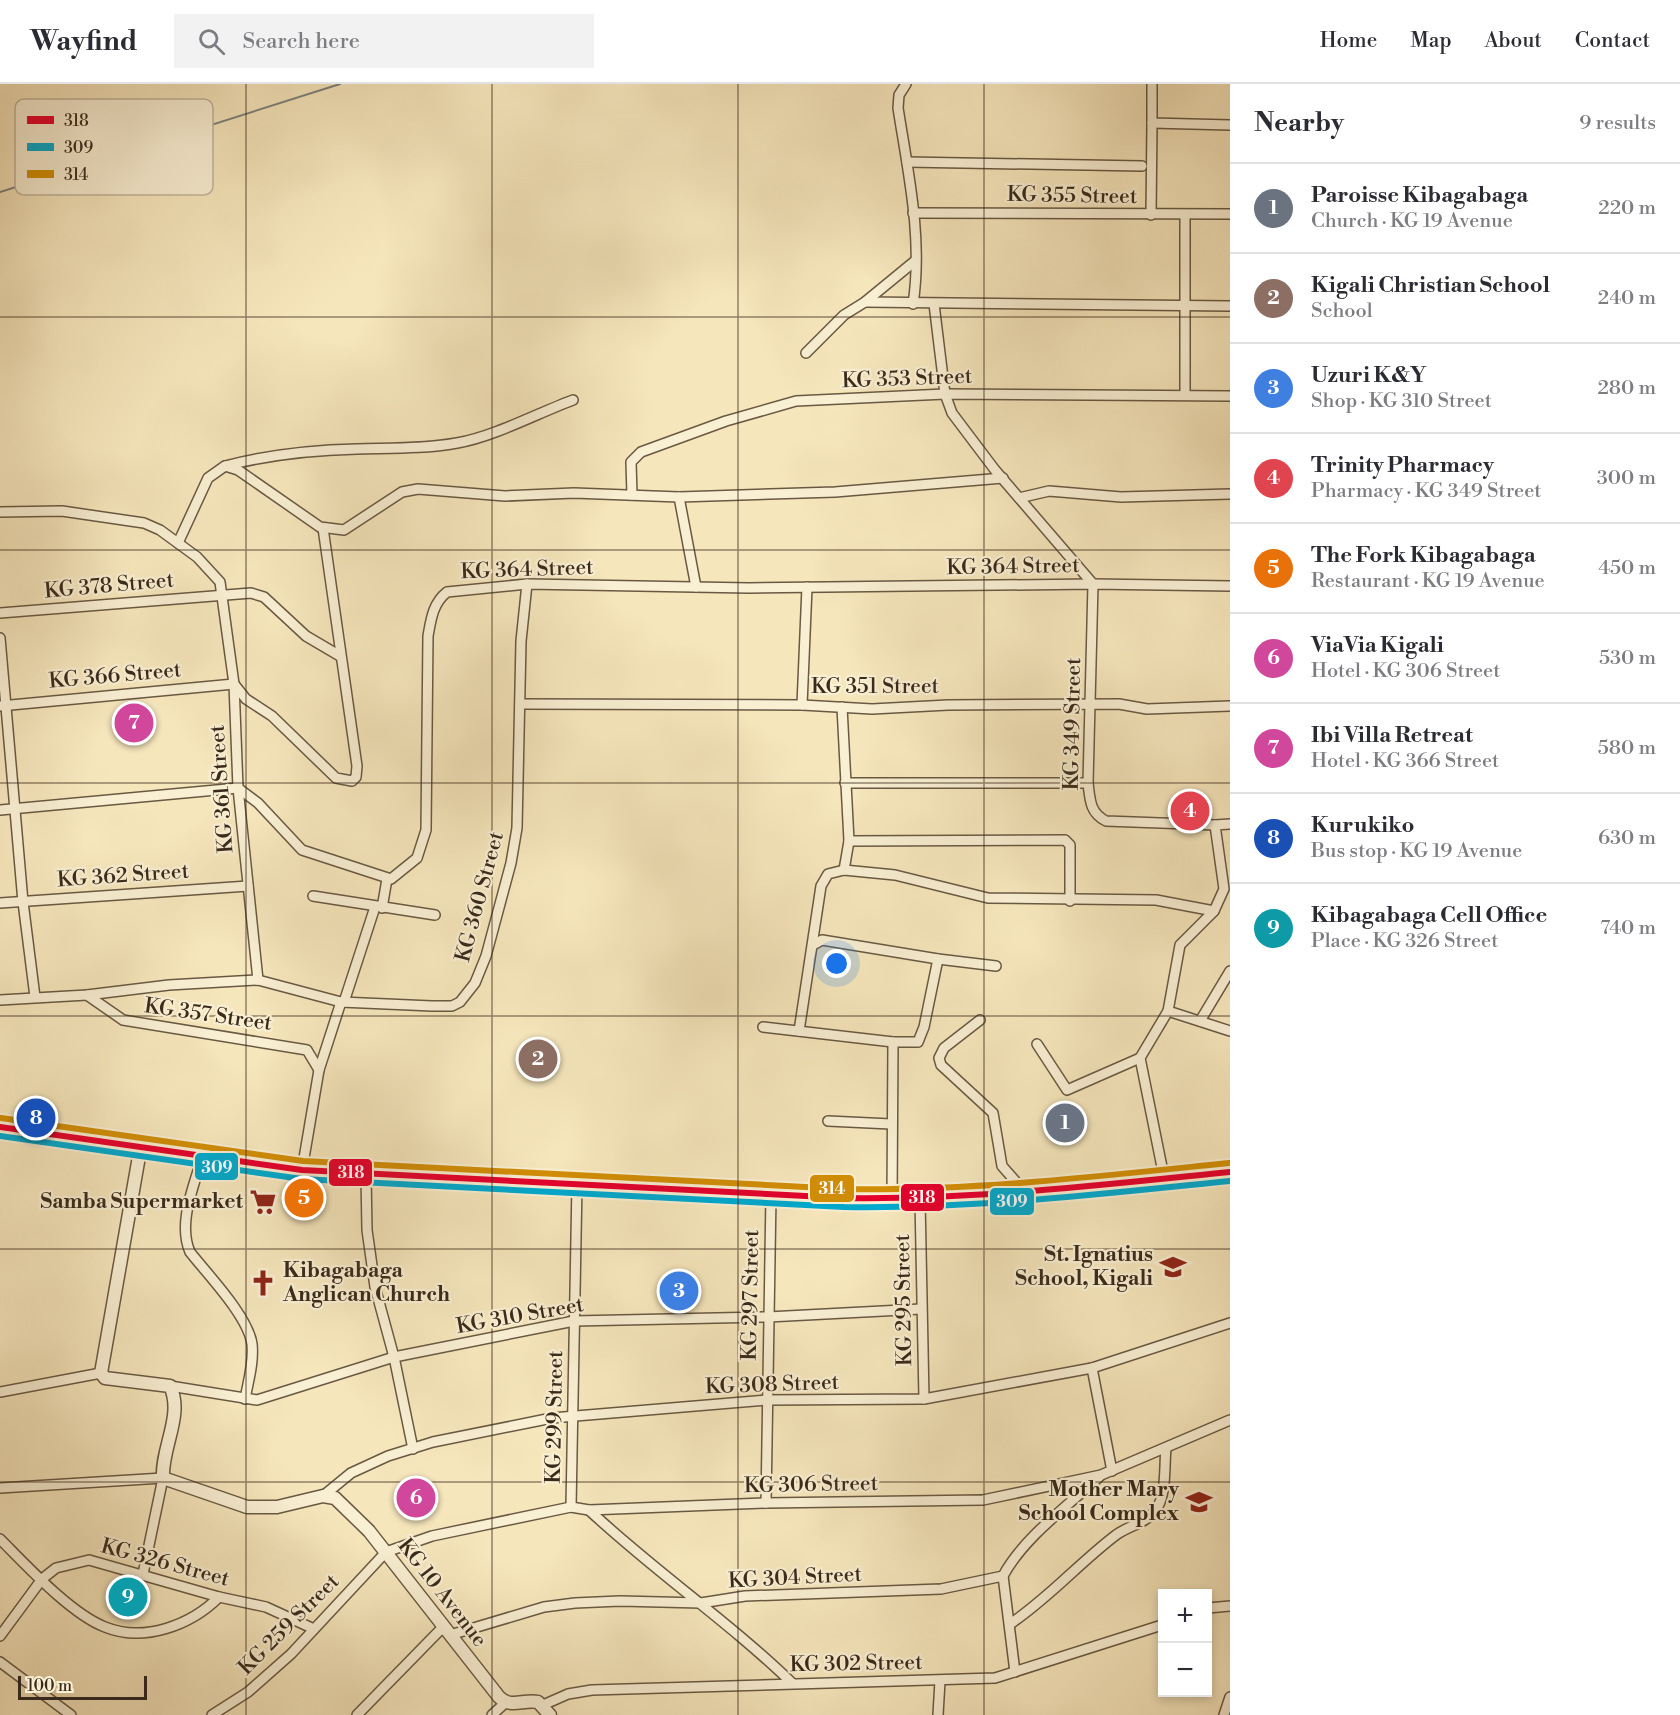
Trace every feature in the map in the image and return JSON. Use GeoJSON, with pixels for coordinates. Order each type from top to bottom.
{"type":"FeatureCollection","features":[{"type":"Feature","properties":{"kind":"main road"},"geometry":{"type":"LineString","coordinates":[[0,1127],[141,1145],[302,1170],[771,1195],[920,1199],[1025,1192],[1230,1172]]}},
{"type":"Feature","properties":{"kind":"street"},"geometry":{"type":"LineString","coordinates":[[906,84],[899,95],[898,108],[913,213],[915,261],[913,303]]}},
{"type":"Feature","properties":{"kind":"street"},"geometry":{"type":"LineString","coordinates":[[1151,215],[1152,84]]}},
{"type":"Feature","properties":{"kind":"street"},"geometry":{"type":"LineString","coordinates":[[1152,123],[1230,126]]}},
{"type":"Feature","properties":{"kind":"street"},"geometry":{"type":"LineString","coordinates":[[907,162],[1142,166]]}},
{"type":"Feature","properties":{"kind":"street","name":"KG 355 Street"},"geometry":{"type":"LineString","coordinates":[[913,213],[1230,214]]}},
{"type":"Feature","properties":{"kind":"street"},"geometry":{"type":"LineString","coordinates":[[1185,215],[1185,395]]}},
{"type":"Feature","properties":{"kind":"street"},"geometry":{"type":"LineString","coordinates":[[806,353],[844,315],[865,302],[915,261]]}},
{"type":"Feature","properties":{"kind":"street"},"geometry":{"type":"LineString","coordinates":[[865,302],[1230,306]]}},
{"type":"Feature","properties":{"kind":"street"},"geometry":{"type":"LineString","coordinates":[[934,304],[945,394],[952,413],[1019,498],[1093,584]]}},
{"type":"Feature","properties":{"kind":"street","name":"KG 353 Street"},"geometry":{"type":"LineString","coordinates":[[632,495],[631,462],[636,455],[726,421],[796,401],[945,394],[1230,396]]}},
{"type":"Feature","properties":{"kind":"street"},"geometry":{"type":"LineString","coordinates":[[178,543],[208,478],[225,466],[257,458],[328,450],[422,447],[459,443],[487,435],[573,400]]}},
{"type":"Feature","properties":{"kind":"street"},"geometry":{"type":"LineString","coordinates":[[225,466],[238,470],[323,528],[344,530],[351,528],[402,492],[418,489],[506,496],[679,497],[835,492],[1003,478]]}},
{"type":"Feature","properties":{"kind":"street"},"geometry":{"type":"LineString","coordinates":[[1019,498],[1049,491],[1121,497],[1230,494]]}},
{"type":"Feature","properties":{"kind":"street"},"geometry":{"type":"LineString","coordinates":[[679,497],[696,587]]}},
{"type":"Feature","properties":{"kind":"street","name":"KG 361 Street"},"geometry":{"type":"LineString","coordinates":[[0,512],[62,511],[131,520],[160,530],[212,571],[220,582],[234,684],[238,788],[258,980]]}},
{"type":"Feature","properties":{"kind":"street"},"geometry":{"type":"LineString","coordinates":[[234,684],[246,699],[295,736],[330,772],[348,782],[356,777],[357,766],[323,528]]}},
{"type":"Feature","properties":{"kind":"street","name":"KG 364 Street"},"geometry":{"type":"LineString","coordinates":[[387,879],[398,875],[417,858],[426,830],[428,636],[437,603],[447,592],[456,589],[527,584],[696,587],[1093,584],[1230,586]]}},
{"type":"Feature","properties":{"kind":"street","name":"KG 360 Street"},"geometry":{"type":"LineString","coordinates":[[0,1000],[87,995],[169,985],[258,980],[343,1002],[452,1006],[469,993],[486,956],[511,863],[517,828],[521,641],[527,584]]}},
{"type":"Feature","properties":{"kind":"street","name":"KG 349 Street"},"geometry":{"type":"LineString","coordinates":[[1093,584],[1088,783],[1092,809],[1097,817],[1106,821],[1230,824]]}},
{"type":"Feature","properties":{"kind":"street"},"geometry":{"type":"LineString","coordinates":[[802,705],[807,587]]}},
{"type":"Feature","properties":{"kind":"street","name":"KG 378 Street"},"geometry":{"type":"LineString","coordinates":[[0,613],[258,594],[306,636],[340,656]]}},
{"type":"Feature","properties":{"kind":"street"},"geometry":{"type":"LineString","coordinates":[[0,638],[4,705],[34,997]]}},
{"type":"Feature","properties":{"kind":"street","name":"KG 366 Street"},"geometry":{"type":"LineString","coordinates":[[4,705],[234,684]]}},
{"type":"Feature","properties":{"kind":"street","name":"KG 351 Street"},"geometry":{"type":"LineString","coordinates":[[520,704],[842,707],[1129,705],[1147,709],[1230,706]]}},
{"type":"Feature","properties":{"kind":"street"},"geometry":{"type":"LineString","coordinates":[[842,707],[849,840],[844,870]]}},
{"type":"Feature","properties":{"kind":"street"},"geometry":{"type":"LineString","coordinates":[[845,783],[1088,783]]}},
{"type":"Feature","properties":{"kind":"street"},"geometry":{"type":"LineString","coordinates":[[0,810],[238,788],[258,803],[302,850],[387,879],[379,907],[319,1070],[302,1170]]}},
{"type":"Feature","properties":{"kind":"street"},"geometry":{"type":"LineString","coordinates":[[1037,1044],[1067,1090],[1140,1058],[1168,1011],[1180,945],[1215,911],[1227,889],[1215,825]]}},
{"type":"Feature","properties":{"kind":"street"},"geometry":{"type":"LineString","coordinates":[[849,840],[1065,840],[1070,845],[1070,901]]}},
{"type":"Feature","properties":{"kind":"street"},"geometry":{"type":"LineString","coordinates":[[799,1031],[821,886],[828,874],[844,870],[895,875],[988,898],[1070,901],[1156,900],[1215,911]]}},
{"type":"Feature","properties":{"kind":"street","name":"KG 362 Street"},"geometry":{"type":"LineString","coordinates":[[0,903],[248,886]]}},
{"type":"Feature","properties":{"kind":"street"},"geometry":{"type":"LineString","coordinates":[[313,896],[435,915]]}},
{"type":"Feature","properties":{"kind":"street"},"geometry":{"type":"LineString","coordinates":[[813,945],[822,940],[996,966]]}},
{"type":"Feature","properties":{"kind":"street"},"geometry":{"type":"LineString","coordinates":[[763,1027],[914,1043],[922,1036],[938,959]]}},
{"type":"Feature","properties":{"kind":"street"},"geometry":{"type":"LineString","coordinates":[[1200,1021],[1230,971]]}},
{"type":"Feature","properties":{"kind":"street","name":"KG 357 Street"},"geometry":{"type":"LineString","coordinates":[[87,995],[123,1020],[307,1050],[319,1070]]}},
{"type":"Feature","properties":{"kind":"street"},"geometry":{"type":"LineString","coordinates":[[1168,1011],[1230,1031]]}},
{"type":"Feature","properties":{"kind":"street"},"geometry":{"type":"LineString","coordinates":[[980,1020],[944,1048],[939,1058],[941,1065],[993,1113],[1002,1166],[1025,1192]]}},
{"type":"Feature","properties":{"kind":"street"},"geometry":{"type":"LineString","coordinates":[[892,1199],[893,1042]]}},
{"type":"Feature","properties":{"kind":"street"},"geometry":{"type":"LineString","coordinates":[[1140,1058],[1164,1177]]}},
{"type":"Feature","properties":{"kind":"street"},"geometry":{"type":"LineString","coordinates":[[828,1121],[891,1124]]}},
{"type":"Feature","properties":{"kind":"street"},"geometry":{"type":"LineString","coordinates":[[141,1145],[101,1373],[105,1378],[170,1386],[174,1395],[174,1412],[163,1478],[143,1574]]}},
{"type":"Feature","properties":{"kind":"street"},"geometry":{"type":"LineString","coordinates":[[203,1154],[184,1228],[186,1241],[190,1252],[241,1318],[252,1342],[252,1359],[245,1400]]}},
{"type":"Feature","properties":{"kind":"street"},"geometry":{"type":"LineString","coordinates":[[366,1175],[370,1260],[394,1357],[412,1449]]}},
{"type":"Feature","properties":{"kind":"street","name":"KG 299 Street"},"geometry":{"type":"LineString","coordinates":[[571,1507],[577,1184]]}},
{"type":"Feature","properties":{"kind":"street","name":"KG 297 Street"},"geometry":{"type":"LineString","coordinates":[[766,1503],[771,1195]]}},
{"type":"Feature","properties":{"kind":"street","name":"KG 295 Street"},"geometry":{"type":"LineString","coordinates":[[920,1199],[924,1399]]}},
{"type":"Feature","properties":{"kind":"street","name":"KG 310 Street"},"geometry":{"type":"LineString","coordinates":[[170,1386],[245,1400],[275,1396],[394,1357],[574,1321],[768,1317],[921,1309]]}},
{"type":"Feature","properties":{"kind":"street","name":"KG 308 Street"},"geometry":{"type":"LineString","coordinates":[[323,1496],[351,1473],[412,1449],[501,1428],[573,1416],[767,1400],[924,1399],[1092,1368],[1230,1323]]}},
{"type":"Feature","properties":{"kind":"street"},"geometry":{"type":"LineString","coordinates":[[1092,1368],[1112,1471]]}},
{"type":"Feature","properties":{"kind":"street"},"geometry":{"type":"LineString","coordinates":[[0,1392],[101,1373]]}},
{"type":"Feature","properties":{"kind":"street","name":"KG 306 Street"},"geometry":{"type":"LineString","coordinates":[[386,1552],[432,1536],[512,1517],[571,1507],[589,1510],[766,1503],[983,1500],[1101,1475],[1230,1419]]}},
{"type":"Feature","properties":{"kind":"street"},"geometry":{"type":"LineString","coordinates":[[1010,1624],[1054,1592],[1115,1536],[1156,1511],[1160,1502],[1166,1448]]}},
{"type":"Feature","properties":{"kind":"street"},"geometry":{"type":"LineString","coordinates":[[1015,1672],[1003,1576],[1010,1563],[1022,1550],[1101,1475]]}},
{"type":"Feature","properties":{"kind":"street"},"geometry":{"type":"LineString","coordinates":[[0,1488],[163,1478],[247,1507],[277,1507],[323,1496]]}},
{"type":"Feature","properties":{"kind":"street","name":"KG 10 Avenue"},"geometry":{"type":"LineString","coordinates":[[323,1496],[335,1498],[344,1504],[386,1552],[505,1703]]}},
{"type":"Feature","properties":{"kind":"street"},"geometry":{"type":"LineString","coordinates":[[589,1510],[640,1556],[701,1603],[792,1683]]}},
{"type":"Feature","properties":{"kind":"street"},"geometry":{"type":"LineString","coordinates":[[0,1539],[68,1602],[104,1627],[124,1632],[146,1632],[183,1623],[204,1612],[219,1597]]}},
{"type":"Feature","properties":{"kind":"street","name":"KG 259 Street"},"geometry":{"type":"LineString","coordinates":[[212,1715],[248,1692],[314,1629],[386,1552]]}},
{"type":"Feature","properties":{"kind":"street","name":"KG 326 Street"},"geometry":{"type":"LineString","coordinates":[[0,1636],[42,1579],[56,1568],[90,1560],[219,1597],[266,1607],[314,1629]]}},
{"type":"Feature","properties":{"kind":"street","name":"KG 304 Street"},"geometry":{"type":"LineString","coordinates":[[447,1630],[544,1607],[575,1603],[620,1601],[701,1603],[745,1596],[940,1589],[1003,1576]]}},
{"type":"Feature","properties":{"kind":"street"},"geometry":{"type":"LineString","coordinates":[[1212,1608],[1230,1606]]}},
{"type":"Feature","properties":{"kind":"street","name":"KG 302 Street"},"geometry":{"type":"LineString","coordinates":[[547,1710],[568,1694],[592,1690],[995,1678],[1158,1625]]}},
{"type":"Feature","properties":{"kind":"street"},"geometry":{"type":"LineString","coordinates":[[357,1715],[447,1630]]}},
{"type":"Feature","properties":{"kind":"street"},"geometry":{"type":"LineString","coordinates":[[0,1662],[71,1715]]}},
{"type":"Feature","properties":{"kind":"street"},"geometry":{"type":"LineString","coordinates":[[938,1715],[940,1681]]}},
{"type":"Feature","properties":{"kind":"street"},"geometry":{"type":"LineString","coordinates":[[1224,1715],[1230,1697]]}},
{"type":"Feature","properties":{"kind":"street"},"geometry":{"type":"LineString","coordinates":[[492,1715],[505,1703],[531,1700],[547,1710]]}},
{"type":"Feature","properties":{"kind":"waterway"},"geometry":{"type":"LineString","coordinates":[[213,124],[340,84]]}},
{"type":"Feature","properties":{"kind":"waterway"},"geometry":{"type":"LineString","coordinates":[[0,192],[15,187]]}},
{"type":"Feature","properties":{"kind":"transit line","name":"314"},"geometry":{"type":"LineString","coordinates":[[1,1118],[303,1161],[844,1189],[989,1185],[1229,1163]]}},
{"type":"Feature","properties":{"kind":"transit line","name":"318"},"geometry":{"type":"LineString","coordinates":[[0,1127],[302,1170],[844,1198],[989,1194],[1230,1172]]}},
{"type":"Feature","properties":{"kind":"transit line","name":"309"},"geometry":{"type":"LineString","coordinates":[[0,1136],[302,1179],[844,1207],[989,1203],[1230,1181]]}},
{"type":"Feature","properties":{"kind":"place","name":"Ibi Villa Retreat"},"geometry":{"type":"Point","coordinates":[134,723]}},
{"type":"Feature","properties":{"kind":"place","name":"Trinity Pharmacy"},"geometry":{"type":"Point","coordinates":[1190,811]}},
{"type":"Feature","properties":{"kind":"place","name":"Kigali Christian School"},"geometry":{"type":"Point","coordinates":[538,1059]}},
{"type":"Feature","properties":{"kind":"place","name":"Kurukiko"},"geometry":{"type":"Point","coordinates":[36,1118]}},
{"type":"Feature","properties":{"kind":"place","name":"Paroisse Kibagabaga"},"geometry":{"type":"Point","coordinates":[1065,1123]}},
{"type":"Feature","properties":{"kind":"place","name":"The Fork Kibagabaga"},"geometry":{"type":"Point","coordinates":[304,1198]}},
{"type":"Feature","properties":{"kind":"place","name":"Samba Supermarket"},"geometry":{"type":"Point","coordinates":[263,1202]}},
{"type":"Feature","properties":{"kind":"place","name":"St. Ignatius School, Kigali"},"geometry":{"type":"Point","coordinates":[1173,1267]}},
{"type":"Feature","properties":{"kind":"place","name":"Kibagabaga Anglican Church"},"geometry":{"type":"Point","coordinates":[263,1283]}},
{"type":"Feature","properties":{"kind":"place","name":"Uzuri K&Y"},"geometry":{"type":"Point","coordinates":[679,1291]}},
{"type":"Feature","properties":{"kind":"place","name":"ViaVia Kigali"},"geometry":{"type":"Point","coordinates":[416,1498]}},
{"type":"Feature","properties":{"kind":"place","name":"Mother Mary School Complex"},"geometry":{"type":"Point","coordinates":[1199,1502]}},
{"type":"Feature","properties":{"kind":"place","name":"Kibagabaga Cell Office"},"geometry":{"type":"Point","coordinates":[128,1597]}}]}
